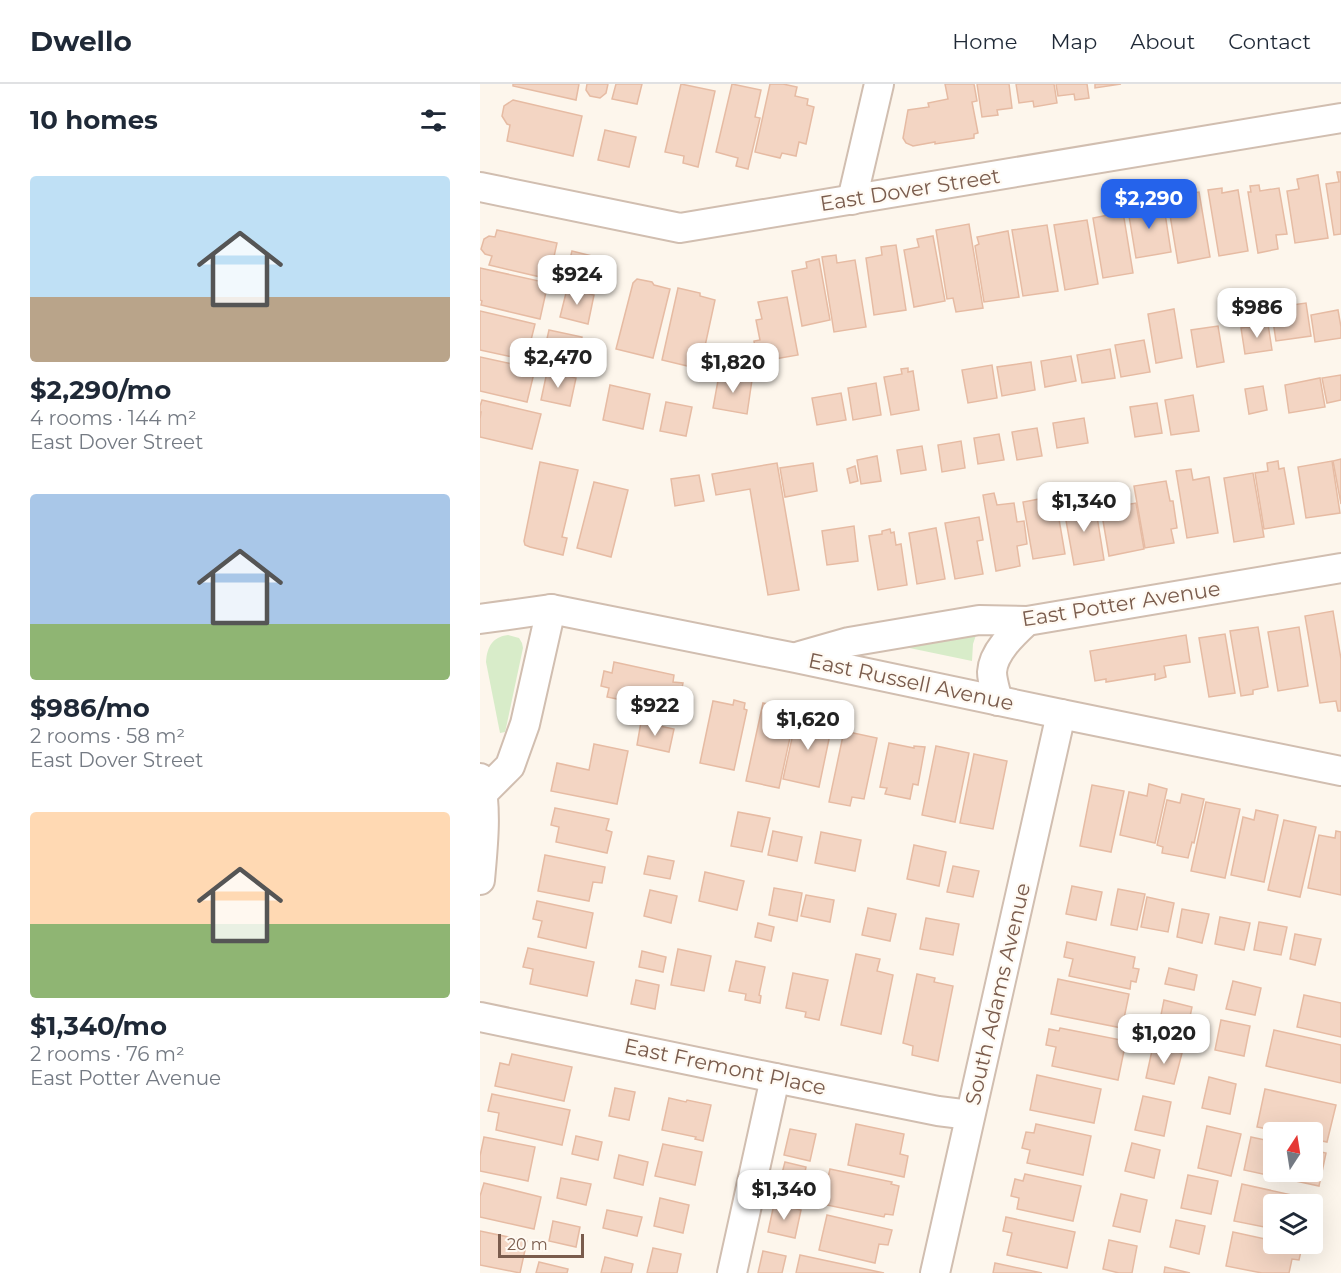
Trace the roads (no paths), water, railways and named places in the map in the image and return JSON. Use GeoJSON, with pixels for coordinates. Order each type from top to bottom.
{"type":"FeatureCollection","features":[{"type":"Feature","properties":{"kind":"street"},"geometry":{"type":"LineString","coordinates":[[852,200],[879,84]]}},
{"type":"Feature","properties":{"kind":"street","name":"East Dover Street"},"geometry":{"type":"LineString","coordinates":[[480,187],[680,228],[1341,118]]}},
{"type":"Feature","properties":{"kind":"street","name":"East Potter Avenue"},"geometry":{"type":"LineString","coordinates":[[796,658],[849,642],[979,620],[1027,621],[1341,568]]}},
{"type":"Feature","properties":{"kind":"street"},"geometry":{"type":"LineString","coordinates":[[480,880],[484,840],[481,788],[510,766],[525,724],[551,609]]}},
{"type":"Feature","properties":{"kind":"street","name":"East Russell Avenue"},"geometry":{"type":"LineString","coordinates":[[480,619],[551,609],[1341,771]]}},
{"type":"Feature","properties":{"kind":"street"},"geometry":{"type":"LineString","coordinates":[[998,700],[992,671],[998,654],[1009,637],[1027,621]]}},
{"type":"Feature","properties":{"kind":"street","name":"South Adams Avenue"},"geometry":{"type":"LineString","coordinates":[[935,1273],[1061,714]]}},
{"type":"Feature","properties":{"kind":"street","name":"East Fremont Place"},"geometry":{"type":"LineString","coordinates":[[480,1017],[938,1111],[970,1115]]}},
{"type":"Feature","properties":{"kind":"street"},"geometry":{"type":"LineString","coordinates":[[732,1273],[775,1078]]}}]}
